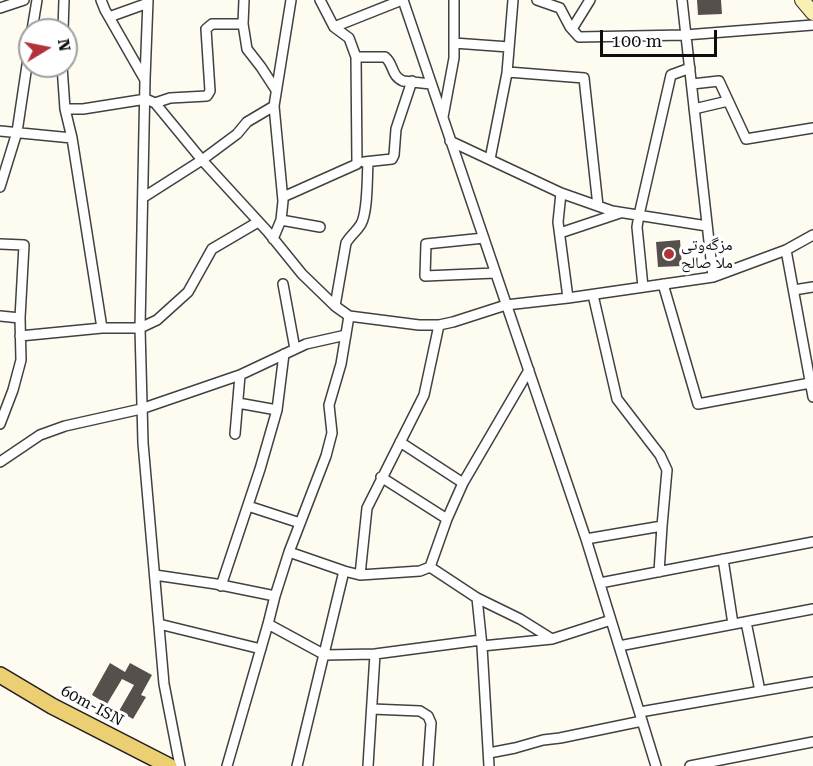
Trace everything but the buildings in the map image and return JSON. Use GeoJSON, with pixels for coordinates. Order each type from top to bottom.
{"type":"FeatureCollection","features":[{"type":"Feature","properties":{"kind":"main road","name":"60m-ISN"},"geometry":{"type":"LineString","coordinates":[[0,675],[52,706],[169,766]]}},
{"type":"Feature","properties":{"kind":"street"},"geometry":{"type":"LineString","coordinates":[[0,8],[24,0]]}},
{"type":"Feature","properties":{"kind":"street"},"geometry":{"type":"LineString","coordinates":[[34,18],[37,0]]}},
{"type":"Feature","properties":{"kind":"street"},"geometry":{"type":"LineString","coordinates":[[63,18],[64,0]]}},
{"type":"Feature","properties":{"kind":"street"},"geometry":{"type":"LineString","coordinates":[[101,0],[145,80]]}},
{"type":"Feature","properties":{"kind":"street"},"geometry":{"type":"LineString","coordinates":[[244,0],[243,24],[247,49],[276,90]]}},
{"type":"Feature","properties":{"kind":"street"},"geometry":{"type":"LineString","coordinates":[[273,239],[280,220],[283,197],[274,106],[291,0]]}},
{"type":"Feature","properties":{"kind":"street"},"geometry":{"type":"LineString","coordinates":[[320,0],[334,27],[349,38],[356,57],[357,164]]}},
{"type":"Feature","properties":{"kind":"street"},"geometry":{"type":"LineString","coordinates":[[334,27],[402,0],[586,539],[656,766]]}},
{"type":"Feature","properties":{"kind":"street"},"geometry":{"type":"LineString","coordinates":[[443,119],[454,58],[454,0]]}},
{"type":"Feature","properties":{"kind":"street"},"geometry":{"type":"LineString","coordinates":[[490,159],[508,72],[513,0]]}},
{"type":"Feature","properties":{"kind":"street"},"geometry":{"type":"LineString","coordinates":[[537,0],[560,8],[579,37],[686,35],[813,26]]}},
{"type":"Feature","properties":{"kind":"street"},"geometry":{"type":"LineString","coordinates":[[572,29],[590,0]]}},
{"type":"Feature","properties":{"kind":"street"},"geometry":{"type":"LineString","coordinates":[[682,0],[713,277]]}},
{"type":"Feature","properties":{"kind":"street"},"geometry":{"type":"LineString","coordinates":[[802,0],[813,13]]}},
{"type":"Feature","properties":{"kind":"street"},"geometry":{"type":"LineString","coordinates":[[109,17],[148,2],[140,328],[141,408],[164,684],[180,766]]}},
{"type":"Feature","properties":{"kind":"street"},"geometry":{"type":"LineString","coordinates":[[155,103],[170,98],[207,96],[210,91],[206,29],[212,24],[243,24]]}},
{"type":"Feature","properties":{"kind":"street"},"geometry":{"type":"LineString","coordinates":[[454,43],[509,46]]}},
{"type":"Feature","properties":{"kind":"street"},"geometry":{"type":"LineString","coordinates":[[356,57],[385,57],[396,76],[404,81],[431,84]]}},
{"type":"Feature","properties":{"kind":"street"},"geometry":{"type":"LineString","coordinates":[[643,287],[637,227],[639,215],[670,75],[690,68]]}},
{"type":"Feature","properties":{"kind":"street"},"geometry":{"type":"LineString","coordinates":[[508,72],[584,78],[598,206]]}},
{"type":"Feature","properties":{"kind":"street"},"geometry":{"type":"LineString","coordinates":[[0,188],[17,132],[25,78]]}},
{"type":"Feature","properties":{"kind":"street"},"geometry":{"type":"LineString","coordinates":[[63,78],[64,109],[72,138],[102,328]]}},
{"type":"Feature","properties":{"kind":"street"},"geometry":{"type":"LineString","coordinates":[[283,197],[357,164],[392,159],[396,129],[412,81]]}},
{"type":"Feature","properties":{"kind":"street"},"geometry":{"type":"LineString","coordinates":[[692,84],[719,81],[746,139],[813,128]]}},
{"type":"Feature","properties":{"kind":"street"},"geometry":{"type":"LineString","coordinates":[[64,109],[83,109],[146,99],[155,103],[302,274],[335,306],[349,316],[419,325],[439,325],[506,305],[713,277],[786,250],[813,235]]}},
{"type":"Feature","properties":{"kind":"street"},"geometry":{"type":"LineString","coordinates":[[694,109],[728,101]]}},
{"type":"Feature","properties":{"kind":"street"},"geometry":{"type":"LineString","coordinates":[[144,197],[202,160],[237,134],[247,122],[274,106]]}},
{"type":"Feature","properties":{"kind":"street"},"geometry":{"type":"LineString","coordinates":[[0,131],[72,138]]}},
{"type":"Feature","properties":{"kind":"street"},"geometry":{"type":"LineString","coordinates":[[450,141],[561,193],[598,206],[707,226]]}},
{"type":"Feature","properties":{"kind":"street"},"geometry":{"type":"LineString","coordinates":[[335,306],[346,243],[360,227],[365,217],[368,162]]}},
{"type":"Feature","properties":{"kind":"street"},"geometry":{"type":"LineString","coordinates":[[561,193],[558,222],[568,298]]}},
{"type":"Feature","properties":{"kind":"street"},"geometry":{"type":"LineString","coordinates":[[560,233],[622,212]]}},
{"type":"Feature","properties":{"kind":"street"},"geometry":{"type":"LineString","coordinates":[[280,220],[320,227]]}},
{"type":"Feature","properties":{"kind":"street"},"geometry":{"type":"LineString","coordinates":[[20,336],[102,328],[140,328],[157,320],[188,292],[212,249],[258,222]]}},
{"type":"Feature","properties":{"kind":"street"},"geometry":{"type":"LineString","coordinates":[[484,238],[426,244],[426,276],[495,273]]}},
{"type":"Feature","properties":{"kind":"street"},"geometry":{"type":"LineString","coordinates":[[0,244],[24,245],[20,318],[21,360],[0,424]]}},
{"type":"Feature","properties":{"kind":"street"},"geometry":{"type":"LineString","coordinates":[[786,250],[813,397]]}},
{"type":"Feature","properties":{"kind":"street"},"geometry":{"type":"LineString","coordinates":[[283,284],[295,349]]}},
{"type":"Feature","properties":{"kind":"street"},"geometry":{"type":"LineString","coordinates":[[663,284],[698,404],[810,382]]}},
{"type":"Feature","properties":{"kind":"street"},"geometry":{"type":"LineString","coordinates":[[794,290],[813,287]]}},
{"type":"Feature","properties":{"kind":"street"},"geometry":{"type":"LineString","coordinates":[[593,295],[617,399],[660,455],[667,470],[658,572]]}},
{"type":"Feature","properties":{"kind":"street"},"geometry":{"type":"LineString","coordinates":[[0,316],[20,318]]}},
{"type":"Feature","properties":{"kind":"street"},"geometry":{"type":"LineString","coordinates":[[227,766],[288,552],[326,456],[332,433],[329,405],[341,364],[349,316]]}},
{"type":"Feature","properties":{"kind":"street"},"geometry":{"type":"LineString","coordinates":[[360,575],[367,508],[424,395],[439,325]]}},
{"type":"Feature","properties":{"kind":"street"},"geometry":{"type":"LineString","coordinates":[[0,462],[40,435],[65,426],[141,408],[240,375],[306,344],[346,335]]}},
{"type":"Feature","properties":{"kind":"street"},"geometry":{"type":"LineString","coordinates":[[221,585],[277,410],[284,354]]}},
{"type":"Feature","properties":{"kind":"street"},"geometry":{"type":"LineString","coordinates":[[288,552],[360,575],[420,571],[430,567],[463,483],[529,370]]}},
{"type":"Feature","properties":{"kind":"street"},"geometry":{"type":"LineString","coordinates":[[235,434],[240,375]]}},
{"type":"Feature","properties":{"kind":"street"},"geometry":{"type":"LineString","coordinates":[[0,395],[11,396]]}},
{"type":"Feature","properties":{"kind":"street"},"geometry":{"type":"LineString","coordinates":[[238,403],[277,410]]}},
{"type":"Feature","properties":{"kind":"street"},"geometry":{"type":"LineString","coordinates":[[400,442],[463,483]]}},
{"type":"Feature","properties":{"kind":"street"},"geometry":{"type":"LineString","coordinates":[[381,477],[447,519]]}},
{"type":"Feature","properties":{"kind":"street"},"geometry":{"type":"LineString","coordinates":[[248,506],[300,523]]}},
{"type":"Feature","properties":{"kind":"street"},"geometry":{"type":"LineString","coordinates":[[586,539],[662,526]]}},
{"type":"Feature","properties":{"kind":"street"},"geometry":{"type":"LineString","coordinates":[[600,583],[813,542]]}},
{"type":"Feature","properties":{"kind":"street"},"geometry":{"type":"LineString","coordinates":[[723,560],[733,624]]}},
{"type":"Feature","properties":{"kind":"street"},"geometry":{"type":"LineString","coordinates":[[430,567],[477,598],[520,619],[552,639]]}},
{"type":"Feature","properties":{"kind":"street"},"geometry":{"type":"LineString","coordinates":[[297,766],[344,571]]}},
{"type":"Feature","properties":{"kind":"street"},"geometry":{"type":"LineString","coordinates":[[155,575],[275,596]]}},
{"type":"Feature","properties":{"kind":"street"},"geometry":{"type":"LineString","coordinates":[[477,598],[489,766]]}},
{"type":"Feature","properties":{"kind":"street"},"geometry":{"type":"LineString","coordinates":[[619,646],[813,609]]}},
{"type":"Feature","properties":{"kind":"street"},"geometry":{"type":"LineString","coordinates":[[268,624],[325,655],[375,654],[482,643],[552,639],[611,620]]}},
{"type":"Feature","properties":{"kind":"street"},"geometry":{"type":"LineString","coordinates":[[746,622],[760,691]]}},
{"type":"Feature","properties":{"kind":"street"},"geometry":{"type":"LineString","coordinates":[[159,624],[261,649]]}},
{"type":"Feature","properties":{"kind":"street"},"geometry":{"type":"LineString","coordinates":[[368,766],[375,654]]}},
{"type":"Feature","properties":{"kind":"street"},"geometry":{"type":"LineString","coordinates":[[489,753],[560,738],[641,716],[813,682]]}},
{"type":"Feature","properties":{"kind":"street"},"geometry":{"type":"LineString","coordinates":[[372,710],[420,711],[428,716],[431,723],[428,766]]}},
{"type":"Feature","properties":{"kind":"street"},"geometry":{"type":"LineString","coordinates":[[690,766],[813,742]]}},
{"type":"Feature","properties":{"kind":"place","name":"مزگه‌وتی ملا صالح"},"geometry":{"type":"Point","coordinates":[669,254]}}]}
